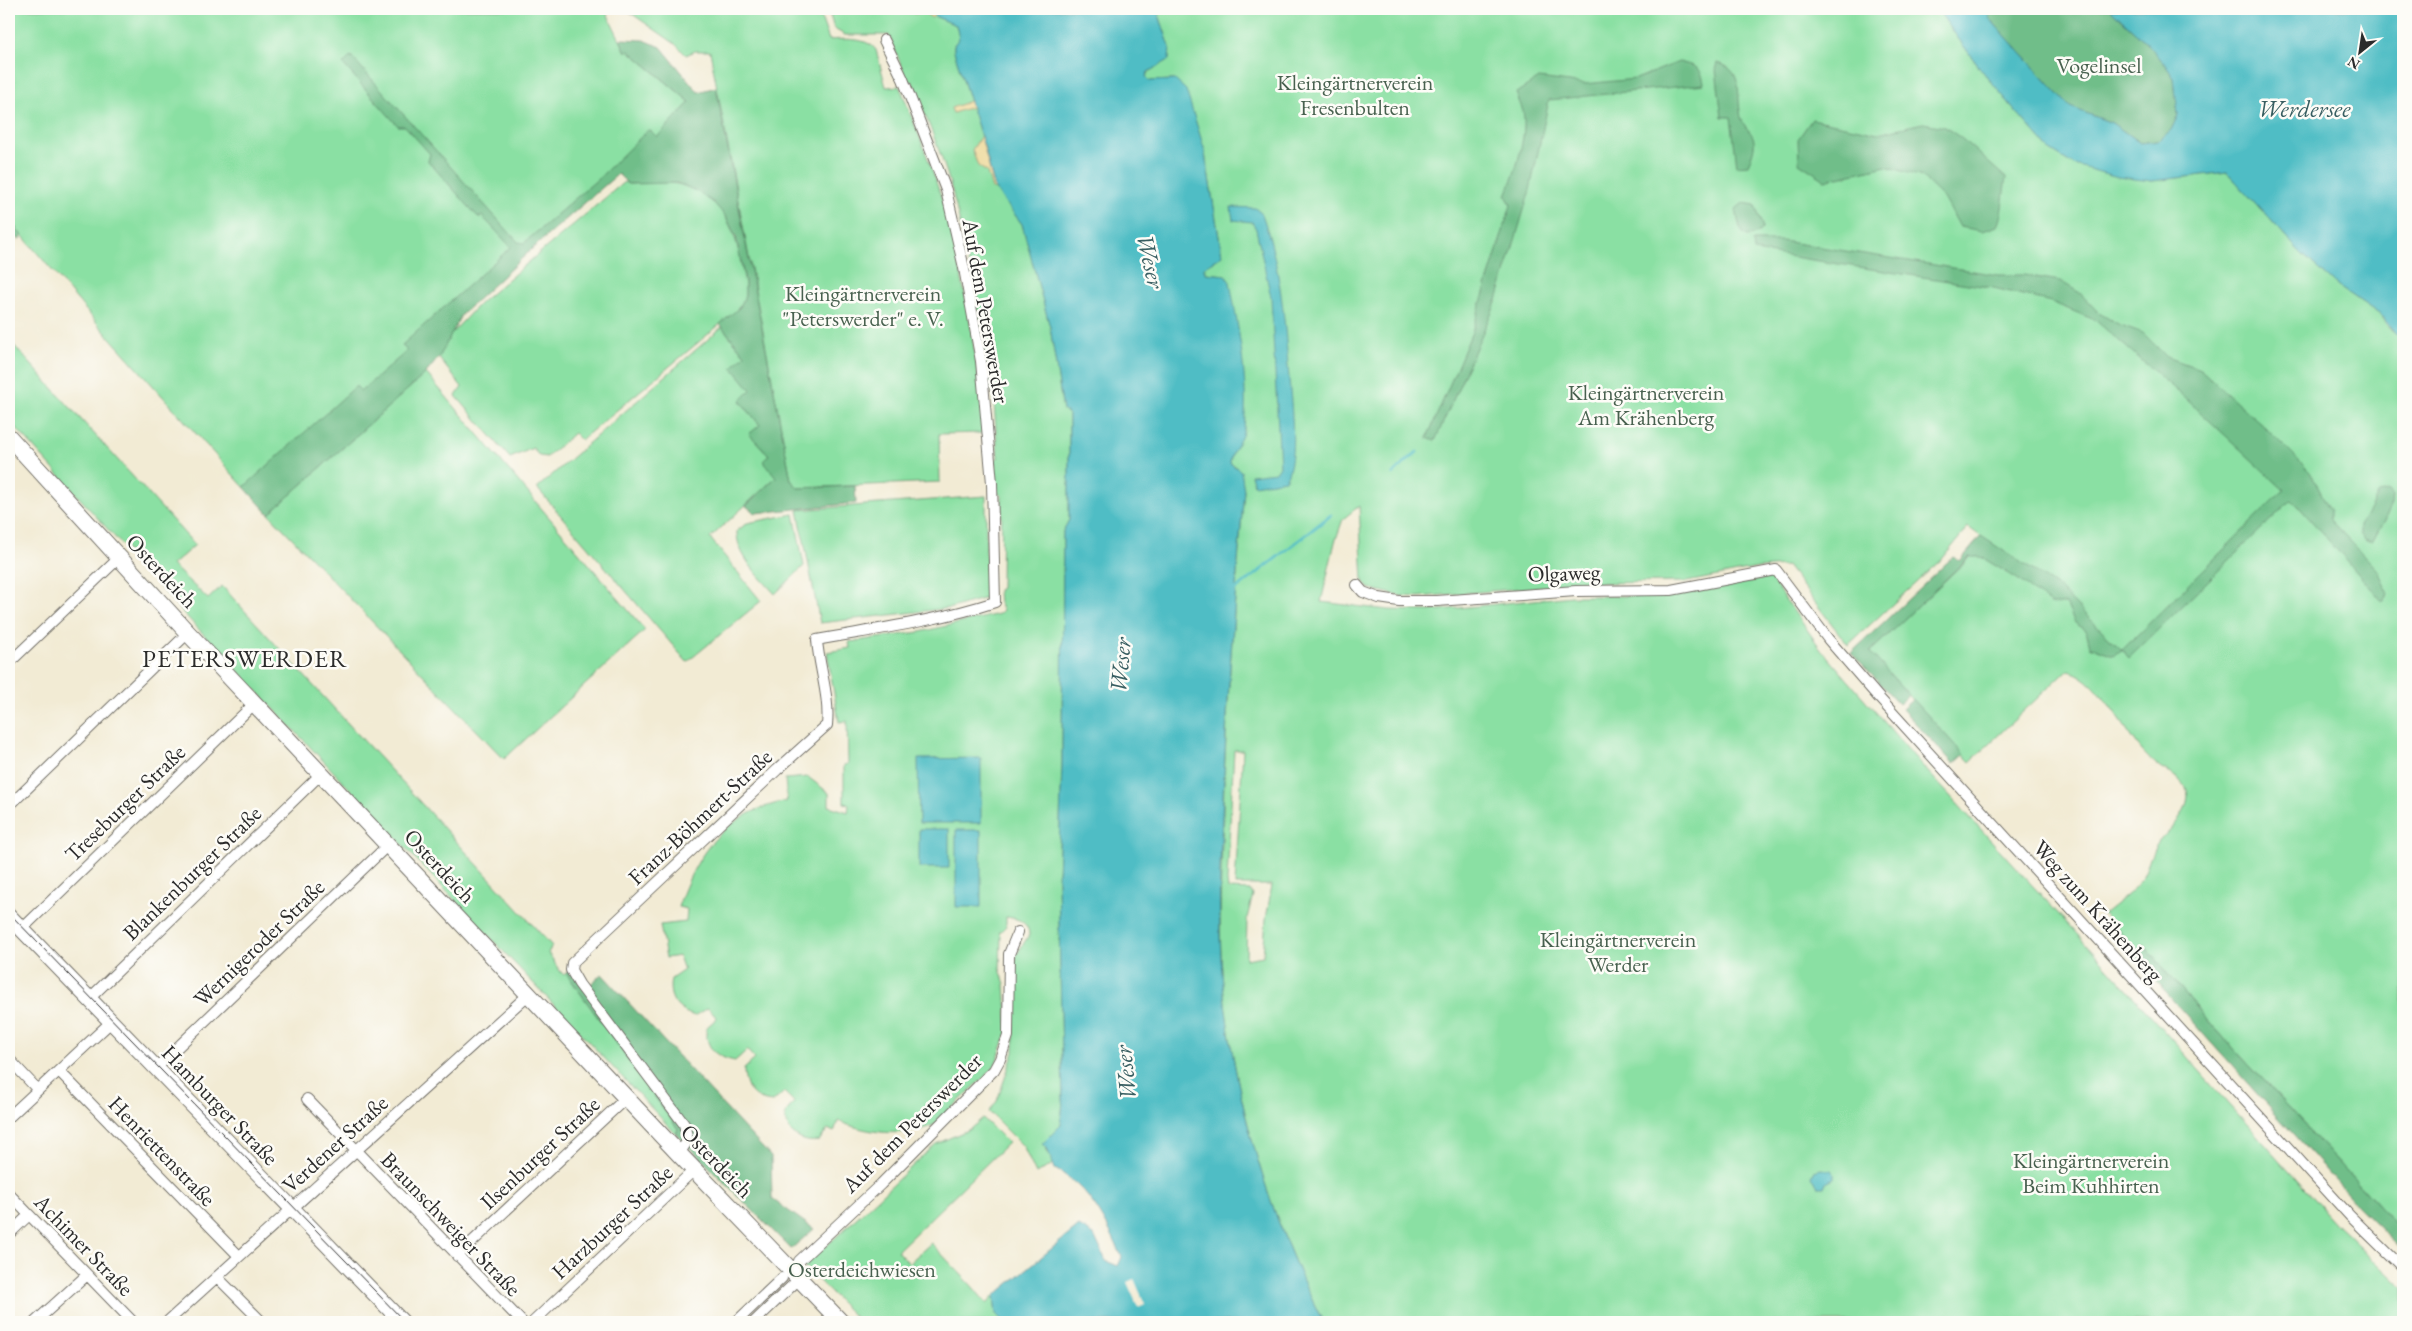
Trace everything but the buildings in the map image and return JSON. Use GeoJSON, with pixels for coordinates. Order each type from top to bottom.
{"type":"FeatureCollection","features":[{"type":"Feature","properties":{"kind":"main road","name":"Osterdeich"},"geometry":{"type":"LineString","coordinates":[[9,437],[188,633],[694,1170],[842,1322]]}},
{"type":"Feature","properties":{"kind":"street","name":"Auf dem Peterswerder"},"geometry":{"type":"LineString","coordinates":[[884,40],[903,79],[946,190],[964,268],[980,361],[992,483],[995,602]]}},
{"type":"Feature","properties":{"kind":"street"},"geometry":{"type":"LineString","coordinates":[[9,662],[119,558]]}},
{"type":"Feature","properties":{"kind":"street","name":"Olgaweg"},"geometry":{"type":"LineString","coordinates":[[1357,585],[1363,592],[1379,598],[1399,601],[1437,601],[1576,590],[1670,590],[1776,570]]}},
{"type":"Feature","properties":{"kind":"street","name":"Weg zum Krähenberg"},"geometry":{"type":"LineString","coordinates":[[1776,570],[1828,639],[1893,714],[2350,1216],[2403,1268]]}},
{"type":"Feature","properties":{"kind":"street","name":"Franz-Böhmert-Straße"},"geometry":{"type":"LineString","coordinates":[[679,1154],[688,1140],[684,1124],[579,984],[571,970],[572,963],[827,725],[828,714],[818,662],[817,640],[914,623],[995,602]]}},
{"type":"Feature","properties":{"kind":"street"},"geometry":{"type":"LineString","coordinates":[[9,806],[188,633]]}},
{"type":"Feature","properties":{"kind":"street","name":"Treseburger Straße"},"geometry":{"type":"LineString","coordinates":[[21,930],[255,703]]}},
{"type":"Feature","properties":{"kind":"street","name":"Blankenburger Straße"},"geometry":{"type":"LineString","coordinates":[[89,999],[321,774]]}},
{"type":"Feature","properties":{"kind":"street","name":"Wernigeroder Straße"},"geometry":{"type":"LineString","coordinates":[[156,1068],[388,845]]}},
{"type":"Feature","properties":{"kind":"street","name":"Hamburger Straße"},"geometry":{"type":"LineString","coordinates":[[9,916],[402,1322]]}},
{"type":"Feature","properties":{"kind":"street","name":"Auf dem Peterswerder"},"geometry":{"type":"LineString","coordinates":[[800,1261],[881,1184],[994,1070],[1008,1036],[1009,954],[1018,932]]}},
{"type":"Feature","properties":{"kind":"street","name":"Verdener Straße"},"geometry":{"type":"LineString","coordinates":[[167,1322],[529,994]]}},
{"type":"Feature","properties":{"kind":"street"},"geometry":{"type":"LineString","coordinates":[[9,1117],[111,1022]]}},
{"type":"Feature","properties":{"kind":"street"},"geometry":{"type":"LineString","coordinates":[[9,1059],[38,1090]]}},
{"type":"Feature","properties":{"kind":"street","name":"Henriettenstraße"},"geometry":{"type":"LineString","coordinates":[[59,1071],[239,1256]]}},
{"type":"Feature","properties":{"kind":"street","name":"Ilsenburger Straße"},"geometry":{"type":"LineString","coordinates":[[457,1256],[627,1097]]}},
{"type":"Feature","properties":{"kind":"street","name":"Braunschweiger Straße"},"geometry":{"type":"LineString","coordinates":[[307,1100],[354,1151],[522,1322]]}},
{"type":"Feature","properties":{"kind":"street","name":"Harzburger Straße"},"geometry":{"type":"LineString","coordinates":[[533,1322],[694,1170]]}},
{"type":"Feature","properties":{"kind":"street","name":"Achimer Straße"},"geometry":{"type":"LineString","coordinates":[[9,1194],[133,1322]]}},
{"type":"Feature","properties":{"kind":"street"},"geometry":{"type":"LineString","coordinates":[[9,1234],[29,1215]]}},
{"type":"Feature","properties":{"kind":"street"},"geometry":{"type":"LineString","coordinates":[[35,1322],[87,1275]]}},
{"type":"Feature","properties":{"kind":"street"},"geometry":{"type":"LineString","coordinates":[[217,1277],[262,1322]]}},
{"type":"Feature","properties":{"kind":"street"},"geometry":{"type":"LineString","coordinates":[[736,1322],[782,1278]]}},
{"type":"Feature","properties":{"kind":"street"},"geometry":{"type":"LineString","coordinates":[[754,1322],[799,1279]]}},
{"type":"Feature","properties":{"kind":"green space"},"geometry":{"type":"Polygon","coordinates":[[[9,9],[605,9],[626,52],[628,50],[690,102],[657,138],[261,488],[244,487],[103,330],[9,220],[9,9]]]}},
{"type":"Feature","properties":{"kind":"green space","name":"Kleingärtnerverein \"Peterswerder\" e. V."},"geometry":{"type":"Polygon","coordinates":[[[625,9],[818,9],[829,40],[848,39],[861,41],[876,50],[886,87],[899,86],[938,186],[957,257],[974,345],[985,433],[939,434],[940,482],[798,488],[791,480],[710,51],[695,51],[686,55],[674,43],[625,9]]]}},
{"type":"Feature","properties":{"kind":"green space"},"geometry":{"type":"Polygon","coordinates":[[[828,9],[932,9],[934,16],[956,25],[959,38],[954,45],[954,51],[984,146],[995,189],[1022,224],[1050,327],[1063,410],[1069,415],[1069,520],[1063,531],[1062,766],[1058,878],[1063,1100],[1061,1125],[1046,1148],[1053,1164],[1036,1174],[1023,1146],[989,1112],[997,1101],[1014,1052],[1015,963],[1017,954],[1029,935],[1025,924],[1014,918],[1006,917],[1006,926],[999,933],[1001,935],[1000,969],[1005,984],[1008,1031],[994,1068],[934,1125],[922,1129],[898,1132],[874,1131],[838,1121],[834,1132],[828,1129],[819,1141],[800,1139],[788,1126],[785,1114],[794,1102],[784,1092],[773,1102],[755,1096],[748,1087],[744,1076],[744,1069],[755,1059],[747,1050],[735,1061],[717,1054],[710,1046],[706,1035],[706,1028],[717,1018],[708,1008],[695,1016],[689,1014],[678,1007],[672,998],[671,979],[684,970],[679,956],[666,958],[660,925],[686,922],[687,909],[678,907],[695,868],[705,851],[717,837],[747,814],[787,801],[785,779],[808,777],[829,793],[829,806],[848,812],[849,804],[844,803],[844,765],[848,764],[847,721],[839,722],[827,652],[850,648],[849,642],[920,632],[999,614],[1003,610],[999,603],[998,590],[1001,588],[1002,496],[996,492],[995,459],[998,458],[993,390],[989,390],[975,298],[952,191],[942,159],[912,81],[908,82],[889,35],[845,35],[834,29],[828,9]]]}},
{"type":"Feature","properties":{"kind":"green space"},"geometry":{"type":"Polygon","coordinates":[[[1157,9],[1937,9],[1979,67],[2050,150],[2074,165],[2152,181],[2227,172],[2301,253],[2337,285],[2382,316],[2391,328],[2403,337],[2403,1232],[2212,1025],[2144,945],[2137,951],[2103,914],[2128,894],[2140,881],[2155,847],[2182,815],[2188,796],[2187,790],[2181,781],[2158,766],[2143,752],[2098,691],[2077,674],[2066,671],[1970,762],[1869,652],[1987,541],[1968,527],[1943,558],[1848,645],[1787,566],[1758,568],[1687,582],[1586,583],[1419,597],[1400,596],[1368,588],[1363,581],[1359,506],[1343,519],[1335,542],[1321,602],[1389,610],[1430,611],[1572,596],[1671,596],[1770,578],[1821,649],[1919,762],[2098,957],[2336,1224],[2403,1288],[2403,1322],[1323,1322],[1286,1242],[1257,1158],[1236,1073],[1223,985],[1220,899],[1224,774],[1231,652],[1244,490],[1235,466],[1230,463],[1230,455],[1244,430],[1225,275],[1206,273],[1204,268],[1222,255],[1204,148],[1175,80],[1149,81],[1146,76],[1170,47],[1157,9]],[[1234,750],[1227,881],[1228,889],[1250,890],[1253,895],[1247,918],[1246,959],[1263,956],[1266,919],[1272,885],[1235,885],[1243,750],[1234,750]]]}},
{"type":"Feature","properties":{"kind":"green space","name":"Vogelinsel"},"geometry":{"type":"Polygon","coordinates":[[[1989,9],[2110,9],[2148,44],[2174,78],[2178,115],[2171,130],[2158,141],[2140,143],[2112,123],[2070,107],[1989,18],[1989,9]]]}},
{"type":"Feature","properties":{"kind":"green space"},"geometry":{"type":"Polygon","coordinates":[[[620,39],[644,40],[661,47],[698,92],[716,87],[791,480],[798,488],[855,486],[856,503],[755,513],[746,506],[776,477],[763,461],[769,455],[749,434],[760,425],[740,401],[751,390],[732,367],[745,355],[720,324],[740,307],[745,296],[745,281],[736,237],[726,217],[714,203],[696,191],[677,183],[628,184],[618,174],[533,248],[461,315],[440,356],[426,373],[269,514],[244,487],[356,386],[361,391],[407,351],[402,345],[511,247],[482,216],[479,218],[428,161],[430,154],[405,126],[398,126],[343,64],[351,56],[518,242],[524,243],[600,177],[649,129],[657,137],[690,102],[628,50],[626,52],[620,39]]]}},
{"type":"Feature","properties":{"kind":"green space"},"geometry":{"type":"Polygon","coordinates":[[[1679,62],[1697,68],[1701,73],[1704,84],[1549,100],[1530,190],[1497,300],[1435,441],[1427,438],[1472,332],[1511,205],[1506,195],[1517,165],[1524,131],[1523,111],[1516,93],[1539,78],[1584,84],[1636,79],[1679,62]]]}},
{"type":"Feature","properties":{"kind":"green space"},"geometry":{"type":"Polygon","coordinates":[[[1718,63],[1732,71],[1737,82],[1742,119],[1744,125],[1751,133],[1754,144],[1753,153],[1748,165],[1737,166],[1731,117],[1722,117],[1716,70],[1718,63]]]}},
{"type":"Feature","properties":{"kind":"green space"},"geometry":{"type":"Polygon","coordinates":[[[1812,119],[1878,133],[1923,123],[1945,127],[1961,138],[2006,178],[2002,209],[1997,226],[1983,231],[1960,227],[1944,198],[1922,177],[1886,166],[1825,180],[1799,163],[1798,139],[1812,119]]]}},
{"type":"Feature","properties":{"kind":"green space"},"geometry":{"type":"Polygon","coordinates":[[[624,182],[628,184],[662,182],[678,184],[695,190],[715,204],[728,221],[736,241],[745,283],[743,301],[730,316],[581,440],[574,433],[547,457],[539,456],[533,448],[510,458],[456,396],[462,387],[434,352],[480,303],[624,182]]]}},
{"type":"Feature","properties":{"kind":"green space"},"geometry":{"type":"Polygon","coordinates":[[[1743,203],[1755,205],[1763,228],[1750,236],[1746,236],[1740,228],[1736,209],[1743,203]]]}},
{"type":"Feature","properties":{"kind":"green space"},"geometry":{"type":"Polygon","coordinates":[[[9,220],[23,236],[18,240],[9,229],[9,220]]]}},
{"type":"Feature","properties":{"kind":"green space"},"geometry":{"type":"Polygon","coordinates":[[[1753,241],[1782,241],[1998,275],[2024,275],[2060,281],[2080,293],[2099,313],[2118,324],[2143,333],[2167,357],[2200,369],[2265,427],[2310,472],[2330,510],[2330,520],[2377,569],[2389,594],[2383,602],[2292,499],[2129,658],[2122,650],[2284,490],[2184,397],[2095,320],[2051,302],[1994,288],[1754,251],[1753,241]]]}},
{"type":"Feature","properties":{"kind":"green space"},"geometry":{"type":"Polygon","coordinates":[[[722,327],[745,355],[751,390],[740,401],[760,425],[750,434],[769,456],[776,477],[710,538],[761,601],[687,662],[537,488],[722,327]]]}},
{"type":"Feature","properties":{"kind":"green space"},"geometry":{"type":"Polygon","coordinates":[[[9,340],[195,545],[172,565],[208,599],[222,586],[552,946],[548,953],[557,967],[564,975],[566,973],[678,1129],[676,1134],[188,618],[9,420],[9,340]]]}},
{"type":"Feature","properties":{"kind":"green space"},"geometry":{"type":"Polygon","coordinates":[[[426,373],[645,630],[504,759],[269,514],[426,373]]]}},
{"type":"Feature","properties":{"kind":"green space"},"geometry":{"type":"Polygon","coordinates":[[[2388,491],[2393,495],[2392,505],[2373,541],[2366,541],[2360,534],[2360,526],[2379,493],[2388,491]]]}},
{"type":"Feature","properties":{"kind":"green space"},"geometry":{"type":"Polygon","coordinates":[[[986,496],[986,598],[951,608],[820,623],[798,510],[986,496]]]}},
{"type":"Feature","properties":{"kind":"green space"},"geometry":{"type":"Polygon","coordinates":[[[794,514],[804,566],[775,594],[756,573],[740,549],[737,531],[747,523],[794,514]]]}},
{"type":"Feature","properties":{"kind":"green space"},"geometry":{"type":"Polygon","coordinates":[[[1981,536],[2055,585],[2122,650],[2113,655],[2090,646],[2086,630],[2075,623],[2066,604],[2050,604],[2016,578],[1981,557],[1969,557],[1870,652],[1909,695],[1899,704],[1851,653],[1953,557],[1960,561],[1981,536]]]}},
{"type":"Feature","properties":{"kind":"green space"},"geometry":{"type":"Polygon","coordinates":[[[1913,699],[1964,755],[1954,764],[1902,709],[1913,699]]]}},
{"type":"Feature","properties":{"kind":"green space"},"geometry":{"type":"Polygon","coordinates":[[[2111,922],[2137,951],[2144,945],[2212,1025],[2403,1232],[2403,1250],[2359,1207],[2105,925],[2111,922]]]}},
{"type":"Feature","properties":{"kind":"green space"},"geometry":{"type":"Polygon","coordinates":[[[571,969],[584,990],[602,974],[771,1157],[772,1199],[814,1229],[791,1249],[676,1134],[678,1129],[566,973],[571,969]]]}},
{"type":"Feature","properties":{"kind":"green space","name":"Osterdeichwiesen"},"geometry":{"type":"Polygon","coordinates":[[[983,1118],[1008,1143],[897,1251],[909,1263],[931,1243],[987,1304],[994,1296],[996,1314],[1004,1322],[860,1322],[802,1264],[821,1251],[936,1144],[970,1129],[983,1118]]]}},
{"type":"Feature","properties":{"kind":"sand"},"geometry":{"type":"Polygon","coordinates":[[[919,9],[932,9],[934,16],[932,18],[923,12],[914,14],[913,12],[919,9]]]}},
{"type":"Feature","properties":{"kind":"sand"},"geometry":{"type":"Polygon","coordinates":[[[970,101],[972,107],[953,113],[951,108],[970,101]]]}},
{"type":"Feature","properties":{"kind":"sand"},"geometry":{"type":"Polygon","coordinates":[[[981,136],[995,189],[992,189],[987,172],[978,166],[972,150],[981,136]]]}},
{"type":"Feature","properties":{"kind":"water","name":"Weser"},"geometry":{"type":"Polygon","coordinates":[[[932,9],[1157,9],[1170,47],[1169,60],[1148,72],[1146,76],[1149,81],[1175,80],[1186,90],[1204,148],[1222,255],[1204,268],[1206,273],[1225,275],[1230,282],[1242,355],[1245,392],[1244,428],[1242,437],[1232,453],[1230,463],[1241,471],[1244,490],[1229,682],[1221,844],[1220,914],[1223,985],[1236,1073],[1257,1158],[1286,1242],[1323,1322],[1004,1322],[996,1314],[994,1296],[1079,1226],[1094,1235],[1106,1261],[1118,1266],[1122,1257],[1096,1207],[1078,1186],[1055,1169],[1047,1148],[1042,1144],[1061,1125],[1063,1100],[1058,878],[1062,766],[1063,531],[1069,520],[1069,415],[1063,410],[1050,327],[1022,224],[995,189],[984,146],[954,51],[954,45],[959,38],[956,25],[934,16],[932,9]]]}},
{"type":"Feature","properties":{"kind":"water","name":"Werdersee"},"geometry":{"type":"Polygon","coordinates":[[[1937,9],[1989,9],[1989,18],[2070,107],[2112,123],[2140,143],[2158,141],[2171,130],[2178,115],[2174,78],[2148,44],[2110,9],[2403,9],[2403,337],[2397,334],[2382,316],[2337,285],[2301,253],[2227,172],[2152,181],[2118,177],[2074,165],[2050,150],[1979,67],[1937,9]]]}},
{"type":"Feature","properties":{"kind":"water"},"geometry":{"type":"Polygon","coordinates":[[[1231,207],[1255,208],[1262,214],[1274,254],[1286,337],[1293,431],[1289,471],[1285,480],[1254,485],[1251,475],[1276,472],[1280,466],[1271,297],[1256,229],[1252,222],[1233,220],[1231,207]]]}},
{"type":"Feature","properties":{"kind":"water"},"geometry":{"type":"Polygon","coordinates":[[[981,758],[981,823],[919,823],[918,759],[981,758]]]}},
{"type":"Feature","properties":{"kind":"water"},"geometry":{"type":"Polygon","coordinates":[[[919,829],[949,829],[949,868],[919,868],[919,829]]]}},
{"type":"Feature","properties":{"kind":"water"},"geometry":{"type":"Polygon","coordinates":[[[956,830],[981,830],[981,907],[956,907],[956,830]]]}},
{"type":"Feature","properties":{"kind":"water"},"geometry":{"type":"Polygon","coordinates":[[[1821,1169],[1831,1170],[1834,1178],[1826,1182],[1824,1187],[1818,1187],[1812,1176],[1814,1171],[1821,1169]]]}},
{"type":"Feature","properties":{"kind":"pier"},"geometry":{"type":"Polygon","coordinates":[[[1134,1279],[1145,1304],[1138,1307],[1127,1282],[1134,1279]]]}},
{"type":"Feature","properties":{"kind":"waterway"},"geometry":{"type":"LineString","coordinates":[[1393,474],[1417,452]]}},
{"type":"Feature","properties":{"kind":"waterway"},"geometry":{"type":"LineString","coordinates":[[1233,592],[1331,515]]}},
{"type":"Feature","properties":{"kind":"tram line"},"geometry":{"type":"LineString","coordinates":[[9,913],[405,1322]]}},
{"type":"Feature","properties":{"kind":"district","name":"PETERSWERDER"},"geometry":{"type":"Point","coordinates":[245,658]}},
{"type":"Feature","properties":{"kind":"park label","name":"Kleingärtnerverein Fresenbulten"},"geometry":{"type":"Point","coordinates":[1355,94]}},
{"type":"Feature","properties":{"kind":"park label","name":"Kleingärtnerverein Am Krähenberg"},"geometry":{"type":"Point","coordinates":[1646,405]}},
{"type":"Feature","properties":{"kind":"park label","name":"Kleingärtnerverein Werder"},"geometry":{"type":"Point","coordinates":[1618,952]}},
{"type":"Feature","properties":{"kind":"park label","name":"Kleingärtnerverein Beim Kuhhirten"},"geometry":{"type":"Point","coordinates":[2091,1172]}}]}
